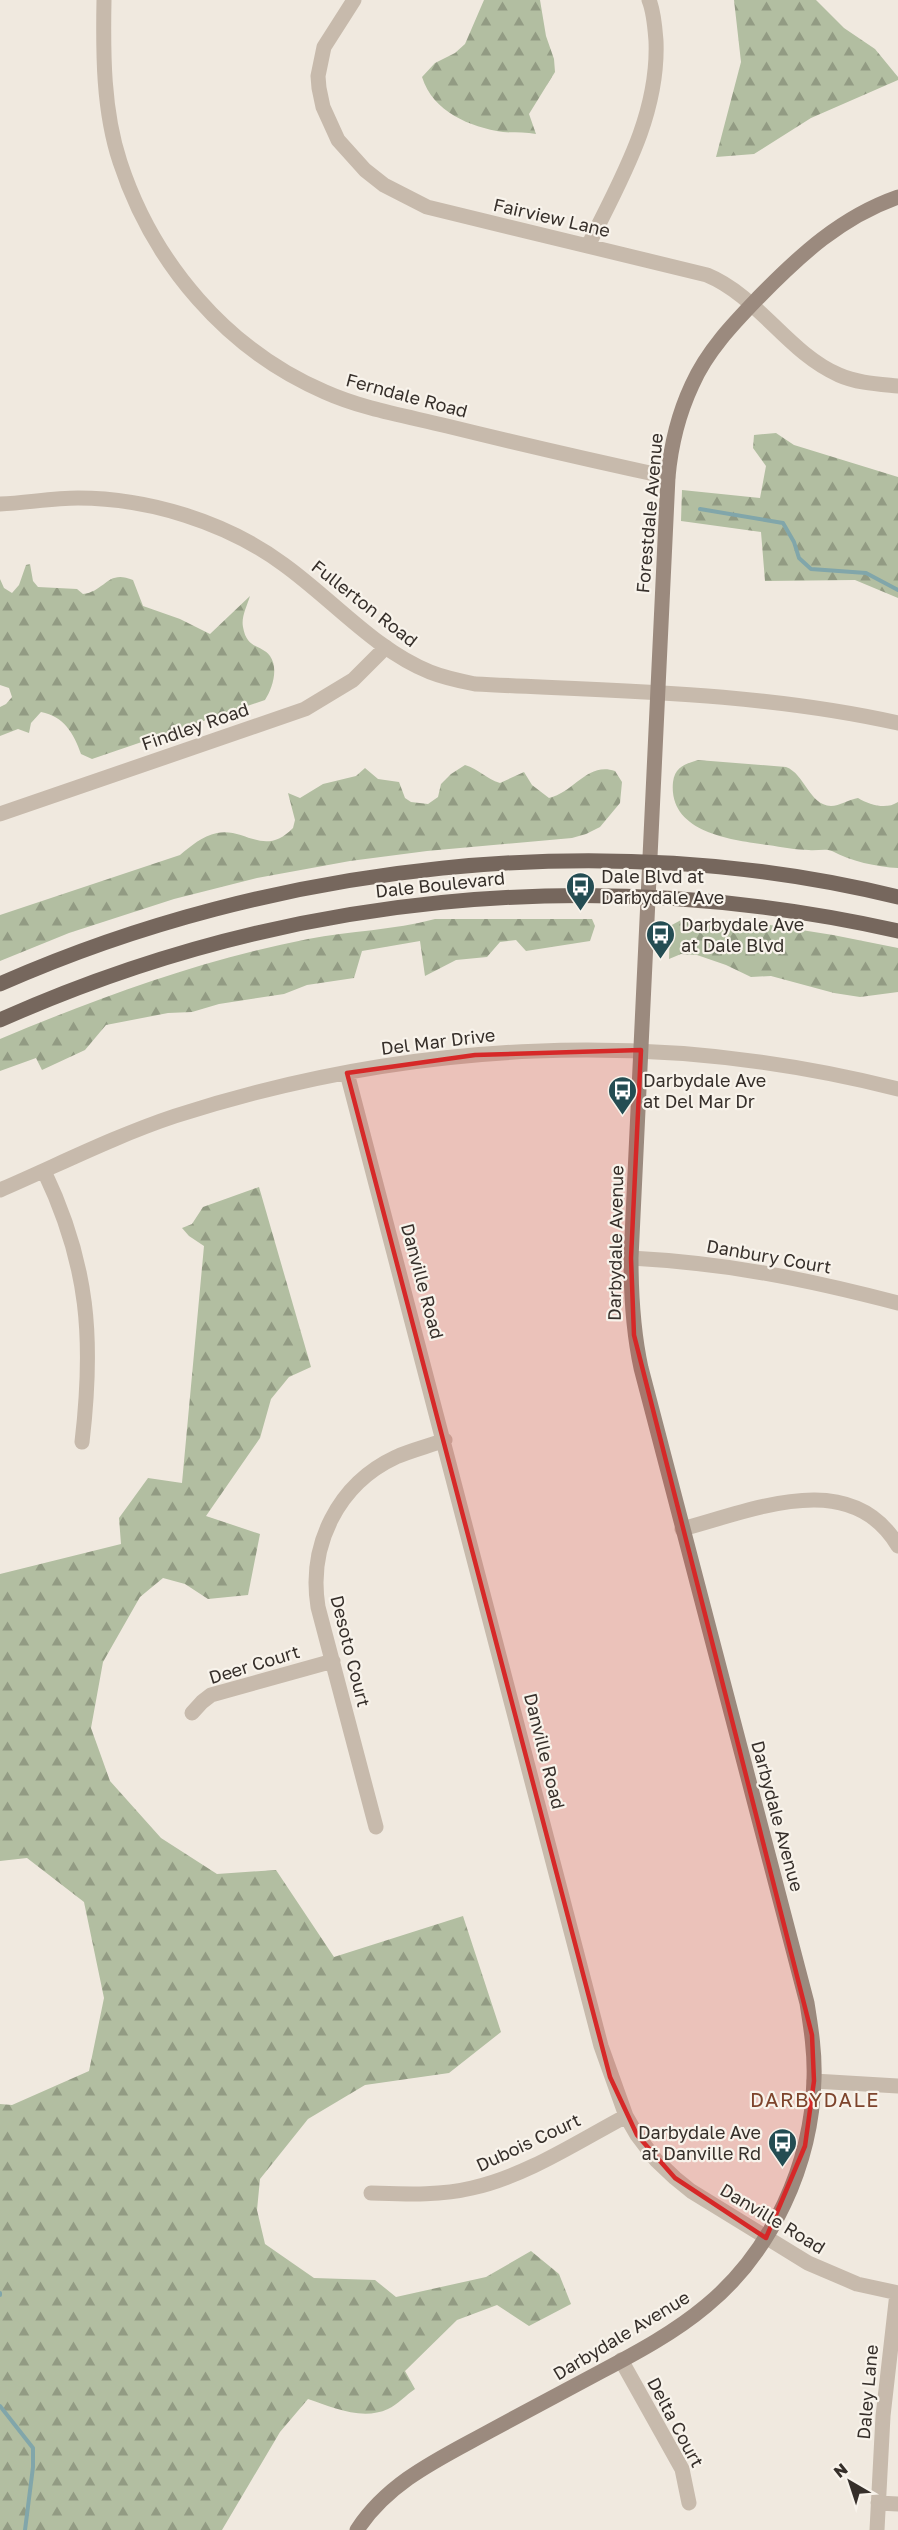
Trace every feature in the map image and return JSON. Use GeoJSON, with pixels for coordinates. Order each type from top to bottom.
{"type":"FeatureCollection","features":[{"type":"Feature","properties":{"kind":"main road","name":"Dale Boulevard"},"geometry":{"type":"LineString","coordinates":[[0,984],[96,945],[231,904],[376,875],[458,867],[547,862],[649,862],[754,872],[898,897]]}},
{"type":"Feature","properties":{"kind":"main road","name":"Dale Boulevard"},"geometry":{"type":"LineString","coordinates":[[0,1020],[89,984],[158,960],[306,922],[378,909],[472,899],[583,894],[647,896],[783,909],[898,931]]}},
{"type":"Feature","properties":{"kind":"street","name":"Ferndale Road"},"geometry":{"type":"LineString","coordinates":[[104,0],[103,39],[110,117],[119,160],[132,194],[167,258],[207,310],[232,334],[287,374],[356,404],[548,451],[668,477]]}},
{"type":"Feature","properties":{"kind":"street","name":"Fairview Lane"},"geometry":{"type":"LineString","coordinates":[[354,0],[328,39],[320,62],[318,76],[323,107],[330,126],[351,156],[384,185],[427,207],[706,275],[723,283],[825,368],[859,381],[898,386]]}},
{"type":"Feature","properties":{"kind":"street"},"geometry":{"type":"LineString","coordinates":[[588,246],[641,135],[649,110],[657,57],[649,0]]}},
{"type":"Feature","properties":{"kind":"street","name":"Forestdale Avenue"},"geometry":{"type":"LineString","coordinates":[[647,896],[668,477],[676,423],[693,382],[720,340],[794,261],[835,228],[860,214],[898,198]]}},
{"type":"Feature","properties":{"kind":"street","name":"Fullerton Road"},"geometry":{"type":"LineString","coordinates":[[0,504],[68,498],[109,499],[158,508],[204,523],[253,546],[284,565],[408,661],[429,672],[475,684],[762,699],[821,707],[898,723]]}},
{"type":"Feature","properties":{"kind":"street","name":"Findley Road"},"geometry":{"type":"LineString","coordinates":[[0,814],[305,709],[353,680],[386,646]]}},
{"type":"Feature","properties":{"kind":"street","name":"Darbydale Avenue"},"geometry":{"type":"LineString","coordinates":[[357,2530],[378,2502],[420,2469],[621,2360],[681,2325],[707,2306],[734,2281],[766,2238],[791,2187],[802,2156],[811,2114],[814,2081],[812,2035],[807,2003],[682,1529],[634,1335],[631,1258],[647,896]]}},
{"type":"Feature","properties":{"kind":"street","name":"Del Mar Drive"},"geometry":{"type":"LineString","coordinates":[[0,1190],[123,1136],[174,1117],[281,1087],[415,1060],[553,1050],[641,1050],[770,1062],[838,1074],[898,1089]]}},
{"type":"Feature","properties":{"kind":"street","name":"Danville Road"},"geometry":{"type":"LineString","coordinates":[[347,1073],[445,1440],[601,2046],[626,2116],[656,2160],[691,2191],[766,2238],[833,2275],[857,2284],[898,2293]]}},
{"type":"Feature","properties":{"kind":"street"},"geometry":{"type":"LineString","coordinates":[[44,1171],[69,1230],[84,1291],[88,1358],[82,1442]]}},
{"type":"Feature","properties":{"kind":"street","name":"Danbury Court"},"geometry":{"type":"LineString","coordinates":[[631,1258],[736,1267],[787,1276],[898,1303]]}},
{"type":"Feature","properties":{"kind":"street","name":"Desoto Court"},"geometry":{"type":"LineString","coordinates":[[376,1827],[315,1589],[318,1551],[326,1527],[346,1496],[378,1468],[396,1457],[445,1440]]}},
{"type":"Feature","properties":{"kind":"street"},"geometry":{"type":"LineString","coordinates":[[682,1529],[790,1501],[821,1499],[839,1503],[869,1516],[884,1528],[898,1546]]}},
{"type":"Feature","properties":{"kind":"street","name":"Deer Court"},"geometry":{"type":"LineString","coordinates":[[192,1713],[212,1695],[333,1661]]}},
{"type":"Feature","properties":{"kind":"street"},"geometry":{"type":"LineString","coordinates":[[814,2081],[898,2086]]}},
{"type":"Feature","properties":{"kind":"street","name":"Dubois Court"},"geometry":{"type":"LineString","coordinates":[[370,2193],[450,2192],[490,2183],[540,2162],[626,2116]]}},
{"type":"Feature","properties":{"kind":"street","name":"Daley Lane"},"geometry":{"type":"LineString","coordinates":[[877,2530],[883,2416],[898,2293]]}},
{"type":"Feature","properties":{"kind":"street","name":"Delta Court"},"geometry":{"type":"LineString","coordinates":[[621,2360],[682,2469],[689,2503]]}},
{"type":"Feature","properties":{"kind":"street"},"geometry":{"type":"LineString","coordinates":[[878,2503],[898,2504]]}},
{"type":"Feature","properties":{"kind":"highlighted area"},"geometry":{"type":"Polygon","coordinates":[[[641,1050],[631,1258],[634,1335],[812,2035],[814,2081],[805,2146],[766,2238],[675,2178],[637,2135],[610,2077],[347,1073],[475,1055],[641,1050]]]}},
{"type":"Feature","properties":{"kind":"green space"},"geometry":{"type":"Polygon","coordinates":[[[484,0],[540,0],[555,72],[529,114],[536,134],[490,130],[454,116],[435,100],[422,77],[435,63],[455,53],[465,44],[484,0]]]}},
{"type":"Feature","properties":{"kind":"green space"},"geometry":{"type":"Polygon","coordinates":[[[734,0],[816,0],[844,28],[875,49],[898,80],[811,118],[754,154],[716,157],[741,62],[734,0]]]}},
{"type":"Feature","properties":{"kind":"green space"},"geometry":{"type":"Polygon","coordinates":[[[776,433],[794,445],[898,477],[898,598],[855,580],[765,581],[761,532],[681,521],[682,490],[760,498],[766,466],[753,448],[754,435],[776,433]]]}},
{"type":"Feature","properties":{"kind":"green space"},"geometry":{"type":"Polygon","coordinates":[[[30,564],[33,581],[38,587],[77,589],[83,594],[117,577],[133,580],[143,606],[180,619],[210,634],[250,596],[243,627],[248,640],[266,652],[273,661],[274,679],[268,695],[265,700],[92,759],[81,754],[71,733],[62,722],[56,717],[41,712],[31,723],[29,733],[18,729],[0,736],[0,707],[12,697],[9,688],[0,685],[0,579],[4,588],[12,593],[19,585],[26,565],[30,564]]]}},
{"type":"Feature","properties":{"kind":"green space"},"geometry":{"type":"Polygon","coordinates":[[[698,760],[786,767],[798,776],[817,800],[831,806],[858,798],[878,806],[888,806],[898,802],[898,868],[864,863],[829,850],[799,850],[753,843],[705,831],[691,823],[681,813],[674,799],[673,782],[676,773],[685,765],[698,760]]]}},
{"type":"Feature","properties":{"kind":"green space"},"geometry":{"type":"Polygon","coordinates":[[[465,765],[500,783],[524,772],[532,785],[549,798],[558,795],[589,774],[605,769],[615,771],[622,782],[620,803],[600,827],[572,838],[427,851],[350,861],[257,878],[174,899],[69,933],[0,961],[0,915],[180,855],[212,834],[227,832],[264,841],[273,841],[283,837],[293,828],[295,820],[288,793],[300,798],[323,784],[356,776],[365,768],[378,779],[399,782],[405,798],[411,802],[428,804],[438,797],[441,784],[465,765]]]}},
{"type":"Feature","properties":{"kind":"green space"},"geometry":{"type":"Polygon","coordinates":[[[435,919],[592,919],[595,926],[590,941],[526,951],[516,940],[500,942],[487,957],[456,960],[425,976],[420,941],[362,951],[354,978],[307,985],[284,994],[219,1004],[192,1012],[168,1013],[106,1025],[85,1050],[42,1070],[36,1058],[0,1071],[0,1039],[113,994],[190,969],[268,948],[308,939],[404,926],[435,919]]]}},
{"type":"Feature","properties":{"kind":"green space"},"geometry":{"type":"Polygon","coordinates":[[[681,920],[745,921],[898,948],[898,992],[860,997],[834,993],[771,976],[751,977],[697,955],[681,954],[669,959],[670,926],[681,920]]]}},
{"type":"Feature","properties":{"kind":"green space"},"geometry":{"type":"Polygon","coordinates":[[[259,1187],[311,1367],[289,1377],[271,1399],[260,1438],[206,1516],[260,1534],[248,1595],[208,1599],[185,1584],[163,1578],[140,1597],[103,1662],[91,1728],[110,1781],[161,1838],[217,1874],[276,1870],[334,1957],[463,1916],[501,2032],[449,2073],[365,2085],[308,2119],[260,2179],[257,2210],[265,2244],[314,2278],[375,2280],[396,2297],[486,2277],[531,2251],[559,2274],[571,2304],[529,2326],[497,2305],[457,2320],[405,2371],[415,2389],[388,2409],[368,2414],[347,2412],[308,2399],[280,2432],[222,2530],[0,2530],[0,2104],[12,2105],[89,2071],[104,1998],[84,1902],[27,1858],[0,1861],[0,1574],[121,1544],[119,1518],[148,1478],[182,1483],[204,1246],[182,1228],[192,1224],[203,1207],[259,1187]]]}},
{"type":"Feature","properties":{"kind":"waterway"},"geometry":{"type":"LineString","coordinates":[[700,509],[783,523],[794,542],[799,558],[811,569],[866,573],[898,590]]}},
{"type":"Feature","properties":{"kind":"waterway"},"geometry":{"type":"LineString","coordinates":[[0,2406],[33,2448],[33,2467],[25,2530]]}},
{"type":"Feature","properties":{"kind":"place","name":"Dale Blvd at Darbydale Ave"},"geometry":{"type":"Point","coordinates":[580,912]}},
{"type":"Feature","properties":{"kind":"place","name":"Darbydale Ave at Dale Blvd"},"geometry":{"type":"Point","coordinates":[660,960]}},
{"type":"Feature","properties":{"kind":"place","name":"Darbydale Ave at Del Mar Dr"},"geometry":{"type":"Point","coordinates":[622,1116]}},
{"type":"Feature","properties":{"kind":"place","name":"Darbydale Ave at Danville Rd"},"geometry":{"type":"Point","coordinates":[782,2168]}},
{"type":"Feature","properties":{"kind":"district","name":"DARBYDALE"},"geometry":{"type":"Point","coordinates":[815,2099]}}]}
